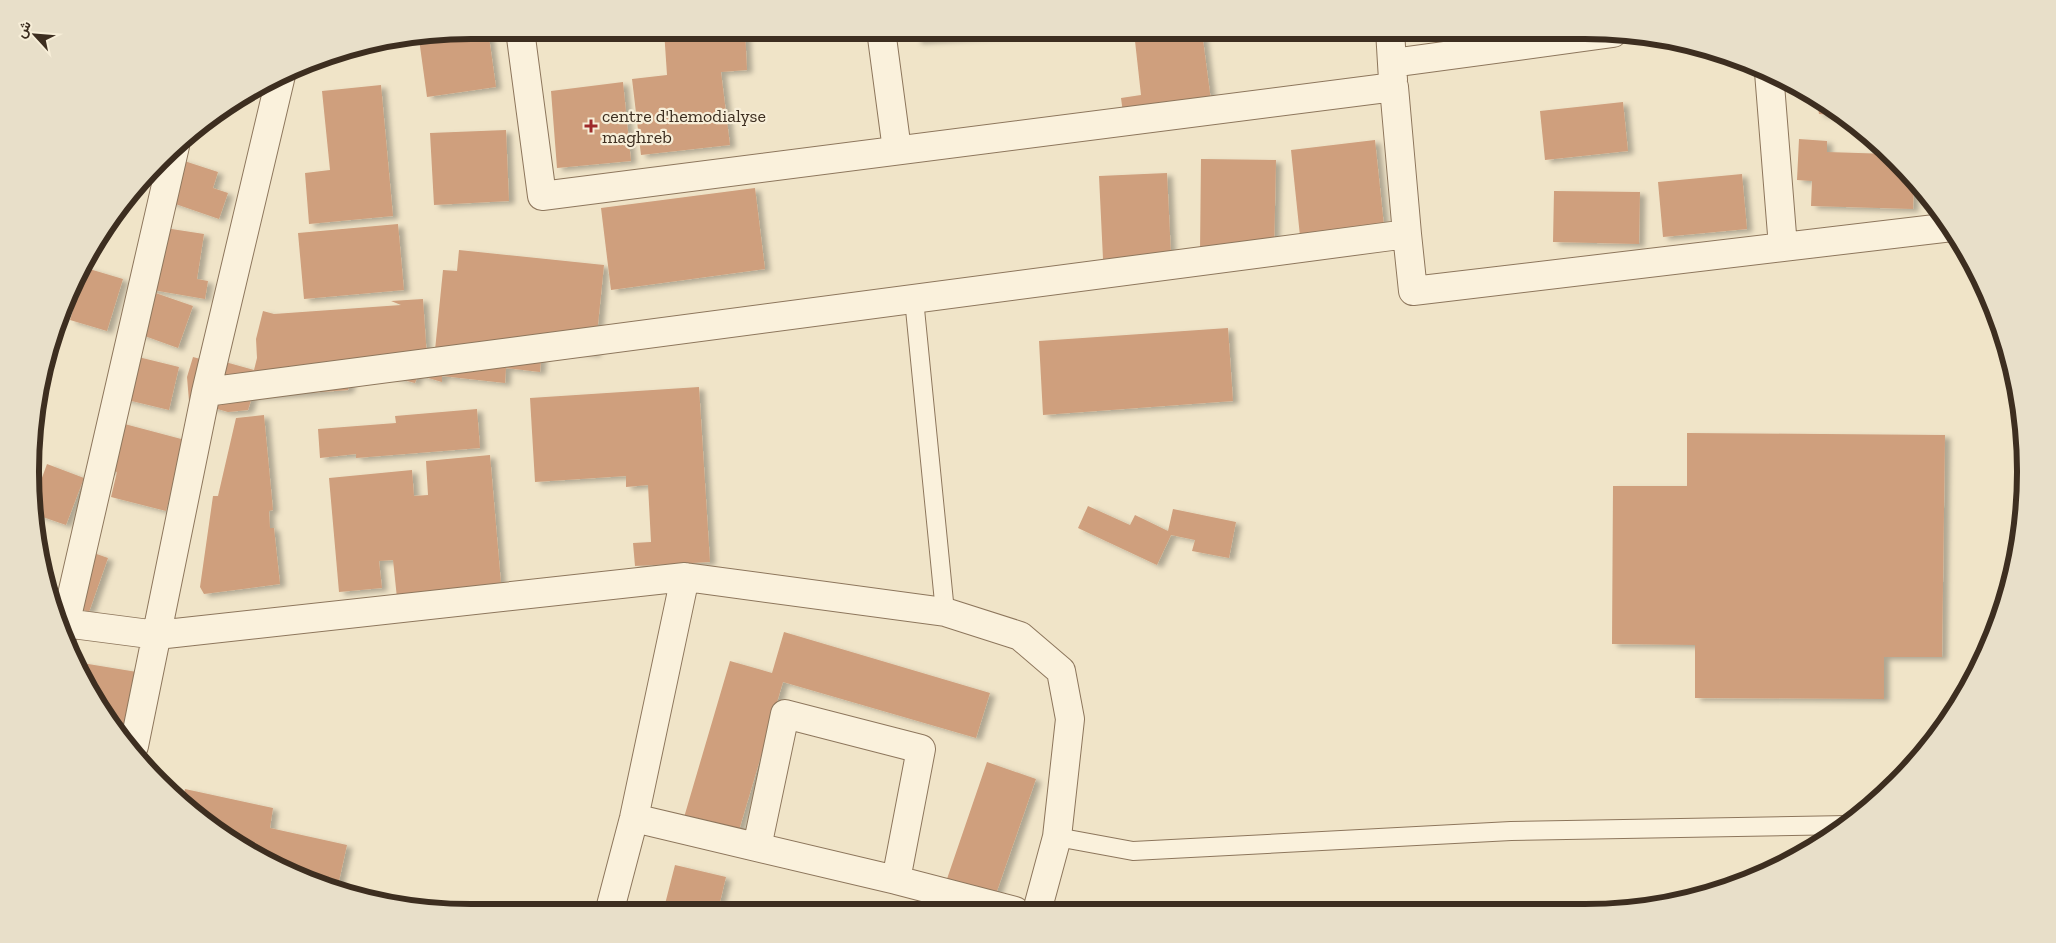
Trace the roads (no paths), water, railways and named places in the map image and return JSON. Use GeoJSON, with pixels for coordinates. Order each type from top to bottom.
{"type":"FeatureCollection","features":[{"type":"Feature","properties":{"kind":"street"},"geometry":{"type":"LineString","coordinates":[[521,39],[542,196],[897,150],[1393,75],[1582,39]]}},
{"type":"Feature","properties":{"kind":"street"},"geometry":{"type":"LineString","coordinates":[[882,39],[897,150]]}},
{"type":"Feature","properties":{"kind":"street"},"geometry":{"type":"LineString","coordinates":[[1391,39],[1413,291],[1942,228]]}},
{"type":"Feature","properties":{"kind":"street"},"geometry":{"type":"LineString","coordinates":[[1770,80],[1783,247]]}},
{"type":"Feature","properties":{"kind":"street"},"geometry":{"type":"LineString","coordinates":[[135,743],[206,392],[279,84]]}},
{"type":"Feature","properties":{"kind":"street"},"geometry":{"type":"LineString","coordinates":[[64,617],[169,161]]}},
{"type":"Feature","properties":{"kind":"street"},"geometry":{"type":"LineString","coordinates":[[206,392],[1407,234]]}},
{"type":"Feature","properties":{"kind":"street"},"geometry":{"type":"LineString","coordinates":[[68,628],[157,635],[684,577],[945,612],[1020,636],[1061,671],[1070,720],[1057,836],[1039,904]]}},
{"type":"Feature","properties":{"kind":"street"},"geometry":{"type":"LineString","coordinates":[[611,904],[634,818],[684,577]]}},
{"type":"Feature","properties":{"kind":"street"},"geometry":{"type":"LineString","coordinates":[[757,847],[785,714],[921,749],[896,880]]}},
{"type":"Feature","properties":{"kind":"street"},"geometry":{"type":"LineString","coordinates":[[634,818],[896,880],[988,904]]}},
{"type":"Feature","properties":{"kind":"lane"},"geometry":{"type":"LineString","coordinates":[[914,299],[945,612]]}},
{"type":"Feature","properties":{"kind":"lane"},"geometry":{"type":"LineString","coordinates":[[1057,836],[1133,852],[1511,831],[1833,825]]}},
{"type":"Feature","properties":{"kind":"place","name":"centre d'hemodialyse maghreb"},"geometry":{"type":"Point","coordinates":[591,126]}}]}
